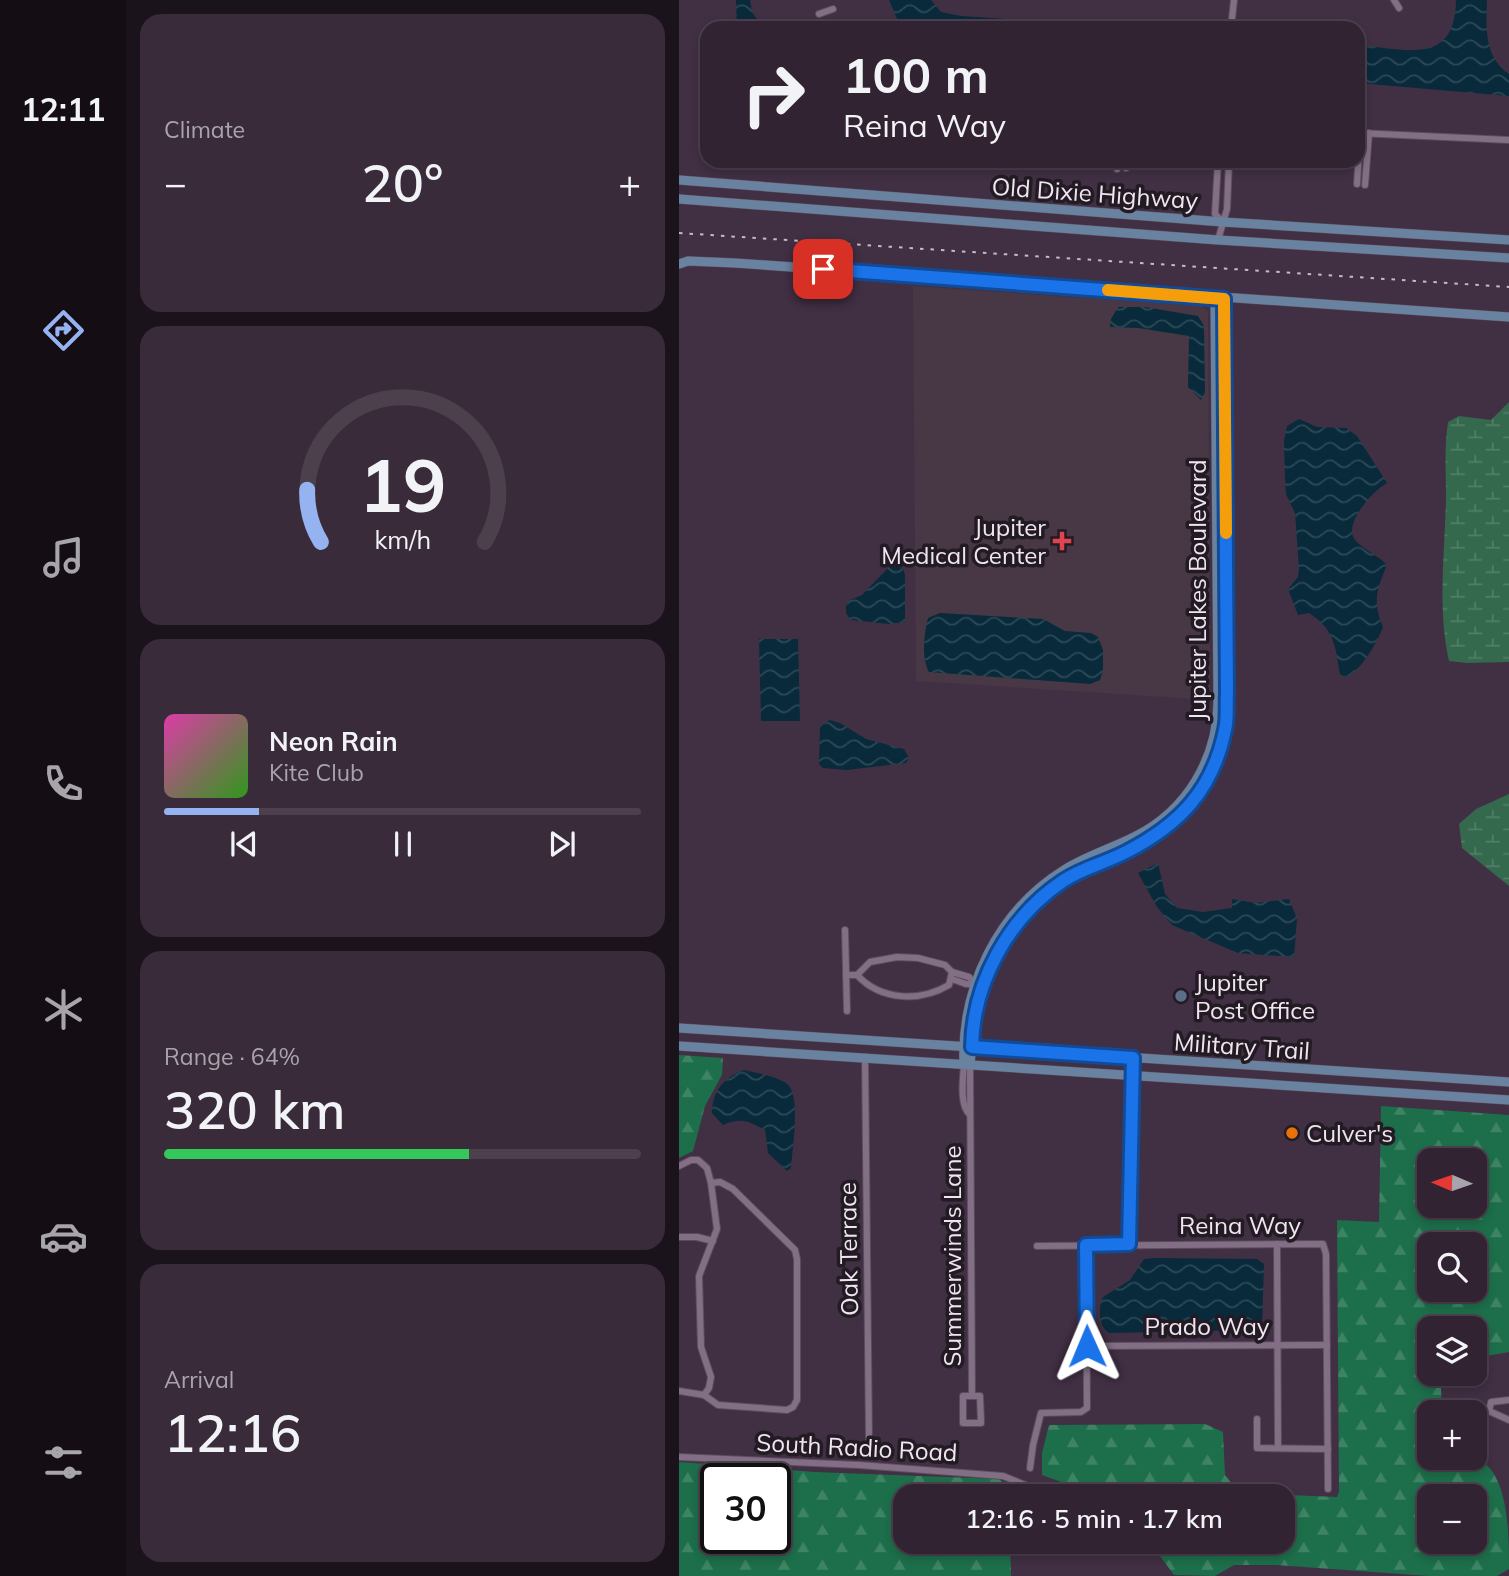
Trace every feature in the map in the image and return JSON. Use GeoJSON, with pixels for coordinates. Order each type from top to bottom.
{"type":"FeatureCollection","features":[{"type":"Feature","properties":{"kind":"main road","name":"Old Dixie Highway"},"geometry":{"type":"LineString","coordinates":[[679,180],[1223,222],[1509,240]]}},
{"type":"Feature","properties":{"kind":"main road","name":"Old Dixie Highway"},"geometry":{"type":"LineString","coordinates":[[679,199],[1218,240],[1509,258]]}},
{"type":"Feature","properties":{"kind":"main road"},"geometry":{"type":"LineString","coordinates":[[682,261],[1509,317]]}},
{"type":"Feature","properties":{"kind":"main road","name":"Jupiter Lakes Boulevard"},"geometry":{"type":"LineString","coordinates":[[967,1064],[963,1029],[975,984],[988,951],[1000,931],[1028,899],[1065,869],[1149,829],[1193,788],[1208,761],[1217,727],[1218,703],[1219,298]]}},
{"type":"Feature","properties":{"kind":"main road","name":"Jupiter Lakes Boulevard"},"geometry":{"type":"LineString","coordinates":[[967,1047],[991,966],[1006,937],[1042,898],[1063,881],[1124,853],[1167,828],[1203,788],[1216,764],[1226,728],[1219,298]]}},
{"type":"Feature","properties":{"kind":"main road","name":"Military Trail"},"geometry":{"type":"LineString","coordinates":[[679,1028],[1509,1082]]}},
{"type":"Feature","properties":{"kind":"main road","name":"Military Trail"},"geometry":{"type":"LineString","coordinates":[[679,1046],[1509,1100]]}},
{"type":"Feature","properties":{"kind":"street"},"geometry":{"type":"LineString","coordinates":[[1232,21],[1234,0]]}},
{"type":"Feature","properties":{"kind":"street"},"geometry":{"type":"LineString","coordinates":[[1394,0],[1399,8]]}},
{"type":"Feature","properties":{"kind":"street"},"geometry":{"type":"LineString","coordinates":[[819,14],[833,9]]}},
{"type":"Feature","properties":{"kind":"street"},"geometry":{"type":"LineString","coordinates":[[1365,133],[1509,140]]}},
{"type":"Feature","properties":{"kind":"street"},"geometry":{"type":"LineString","coordinates":[[1365,185],[1369,133]]}},
{"type":"Feature","properties":{"kind":"street"},"geometry":{"type":"LineString","coordinates":[[1217,168],[1215,214],[1223,222]]}},
{"type":"Feature","properties":{"kind":"street"},"geometry":{"type":"LineString","coordinates":[[1218,240],[1227,209],[1229,168]]}},
{"type":"Feature","properties":{"kind":"street"},"geometry":{"type":"LineString","coordinates":[[1357,184],[1358,168]]}},
{"type":"Feature","properties":{"kind":"street"},"geometry":{"type":"LineString","coordinates":[[845,930],[847,1011]]}},
{"type":"Feature","properties":{"kind":"street"},"geometry":{"type":"LineString","coordinates":[[846,975],[857,975],[870,962],[897,957],[918,958],[945,965],[952,976]]}},
{"type":"Feature","properties":{"kind":"street"},"geometry":{"type":"LineString","coordinates":[[857,975],[867,986],[904,997],[923,996],[938,991],[949,985],[952,976]]}},
{"type":"Feature","properties":{"kind":"street"},"geometry":{"type":"LineString","coordinates":[[952,976],[969,977],[975,984]]}},
{"type":"Feature","properties":{"kind":"street","name":"Oak Terrace"},"geometry":{"type":"LineString","coordinates":[[865,1057],[869,1441]]}},
{"type":"Feature","properties":{"kind":"street"},"geometry":{"type":"LineString","coordinates":[[1129,1244],[1133,1058]]}},
{"type":"Feature","properties":{"kind":"street","name":"Summerwinds Lane"},"geometry":{"type":"LineString","coordinates":[[967,1064],[970,1115],[972,1396]]}},
{"type":"Feature","properties":{"kind":"street"},"geometry":{"type":"LineString","coordinates":[[679,1166],[685,1161],[698,1160],[707,1168],[717,1229],[699,1276],[701,1347],[711,1377],[709,1388],[704,1395]]}},
{"type":"Feature","properties":{"kind":"street"},"geometry":{"type":"LineString","coordinates":[[679,1391],[704,1395],[718,1405],[787,1410],[793,1407],[797,1400],[795,1250],[733,1188],[720,1182],[711,1183]]}},
{"type":"Feature","properties":{"kind":"street"},"geometry":{"type":"LineString","coordinates":[[679,1237],[697,1237],[713,1241]]}},
{"type":"Feature","properties":{"kind":"street"},"geometry":{"type":"LineString","coordinates":[[1277,1244],[1278,1448]]}},
{"type":"Feature","properties":{"kind":"street","name":"Reina Way"},"geometry":{"type":"LineString","coordinates":[[1037,1246],[1323,1244],[1328,1489]]}},
{"type":"Feature","properties":{"kind":"street"},"geometry":{"type":"LineString","coordinates":[[1030,1468],[1041,1413],[1081,1412],[1087,1408],[1086,1245]]}},
{"type":"Feature","properties":{"kind":"street","name":"Prado Way"},"geometry":{"type":"LineString","coordinates":[[1087,1346],[1327,1345]]}},
{"type":"Feature","properties":{"kind":"street"},"geometry":{"type":"LineString","coordinates":[[963,1396],[972,1396],[980,1396],[981,1423],[963,1423],[963,1396]]}},
{"type":"Feature","properties":{"kind":"street"},"geometry":{"type":"LineString","coordinates":[[1509,1400],[1491,1402],[1489,1411],[1509,1420]]}},
{"type":"Feature","properties":{"kind":"street"},"geometry":{"type":"LineString","coordinates":[[1257,1419],[1257,1448],[1328,1449]]}},
{"type":"Feature","properties":{"kind":"street","name":"South Radio Road"},"geometry":{"type":"LineString","coordinates":[[679,1457],[859,1465],[1003,1476],[1023,1484]]}},
{"type":"Feature","properties":{"kind":"shaded area","name":"Jupiter Medical Center"},"geometry":{"type":"Polygon","coordinates":[[[913,286],[1202,306],[1208,311],[1210,700],[916,681],[913,286]]]}},
{"type":"Feature","properties":{"kind":"green space"},"geometry":{"type":"Polygon","coordinates":[[[1509,402],[1509,662],[1449,661],[1443,621],[1448,422],[1459,416],[1491,420],[1509,402]]]}},
{"type":"Feature","properties":{"kind":"green space"},"geometry":{"type":"Polygon","coordinates":[[[1509,794],[1509,886],[1462,848],[1459,824],[1476,809],[1509,794]]]}},
{"type":"Feature","properties":{"kind":"green space"},"geometry":{"type":"Polygon","coordinates":[[[679,1055],[723,1058],[722,1075],[705,1106],[693,1151],[679,1158],[679,1055]]]}},
{"type":"Feature","properties":{"kind":"green space"},"geometry":{"type":"Polygon","coordinates":[[[1381,1106],[1509,1115],[1509,1352],[1487,1356],[1487,1316],[1417,1316],[1417,1386],[1443,1386],[1442,1400],[1417,1400],[1417,1470],[1487,1470],[1488,1466],[1501,1490],[1505,1506],[1509,1569],[1497,1576],[1429,1576],[1276,1565],[1234,1565],[1215,1576],[1174,1575],[1159,1554],[1295,1554],[1295,1495],[1337,1497],[1337,1220],[1379,1222],[1381,1106]]]}},
{"type":"Feature","properties":{"kind":"green space"},"geometry":{"type":"Polygon","coordinates":[[[1205,1424],[1223,1432],[1225,1475],[1232,1484],[1067,1484],[1042,1475],[1042,1453],[1049,1425],[1205,1424]]]}},
{"type":"Feature","properties":{"kind":"green space"},"geometry":{"type":"Polygon","coordinates":[[[679,1462],[700,1464],[700,1554],[791,1554],[791,1470],[999,1479],[1004,1484],[893,1484],[893,1554],[1010,1554],[1011,1576],[679,1576],[679,1462]]]}},
{"type":"Feature","properties":{"kind":"water"},"geometry":{"type":"Polygon","coordinates":[[[736,0],[750,0],[752,12],[758,21],[737,21],[736,0]]]}},
{"type":"Feature","properties":{"kind":"water"},"geometry":{"type":"Polygon","coordinates":[[[889,0],[931,0],[941,12],[961,16],[1038,21],[898,21],[889,0]]]}},
{"type":"Feature","properties":{"kind":"water"},"geometry":{"type":"Polygon","coordinates":[[[1456,0],[1487,0],[1488,41],[1495,59],[1509,74],[1509,96],[1365,84],[1365,46],[1424,49],[1437,45],[1447,36],[1453,21],[1456,0]]]}},
{"type":"Feature","properties":{"kind":"water"},"geometry":{"type":"Polygon","coordinates":[[[1118,307],[1145,307],[1198,316],[1204,326],[1205,392],[1201,400],[1188,387],[1189,336],[1138,328],[1110,327],[1118,307]]]}},
{"type":"Feature","properties":{"kind":"water"},"geometry":{"type":"Polygon","coordinates":[[[1299,419],[1317,427],[1346,428],[1357,436],[1387,483],[1367,500],[1356,518],[1352,534],[1363,548],[1387,565],[1377,595],[1383,627],[1362,663],[1345,677],[1340,674],[1329,632],[1309,613],[1298,615],[1288,589],[1298,577],[1299,568],[1295,513],[1286,494],[1284,441],[1287,426],[1299,419]]]}},
{"type":"Feature","properties":{"kind":"water"},"geometry":{"type":"Polygon","coordinates":[[[890,566],[903,568],[905,575],[905,622],[889,624],[851,620],[846,613],[850,600],[862,595],[890,566]]]}},
{"type":"Feature","properties":{"kind":"water"},"geometry":{"type":"Polygon","coordinates":[[[940,613],[1043,619],[1065,631],[1091,633],[1098,637],[1103,650],[1100,680],[1090,684],[929,672],[924,653],[924,638],[928,618],[940,613]]]}},
{"type":"Feature","properties":{"kind":"water"},"geometry":{"type":"Polygon","coordinates":[[[759,639],[798,639],[800,721],[761,721],[759,639]]]}},
{"type":"Feature","properties":{"kind":"water"},"geometry":{"type":"Polygon","coordinates":[[[830,720],[866,739],[904,749],[909,758],[906,763],[847,770],[823,768],[819,764],[820,728],[830,720]]]}},
{"type":"Feature","properties":{"kind":"water"},"geometry":{"type":"Polygon","coordinates":[[[1158,863],[1165,894],[1177,908],[1203,912],[1232,908],[1232,899],[1255,903],[1289,899],[1297,919],[1294,957],[1238,953],[1172,925],[1157,907],[1138,873],[1158,863]]]}},
{"type":"Feature","properties":{"kind":"water"},"geometry":{"type":"Polygon","coordinates":[[[744,1070],[776,1078],[791,1089],[795,1122],[791,1168],[787,1171],[768,1153],[765,1130],[745,1121],[723,1125],[712,1113],[714,1098],[720,1086],[744,1070]]]}},
{"type":"Feature","properties":{"kind":"water"},"geometry":{"type":"Polygon","coordinates":[[[1144,1259],[1257,1259],[1264,1264],[1262,1326],[1256,1330],[1109,1333],[1105,1330],[1100,1316],[1103,1297],[1130,1280],[1144,1259]]]}},
{"type":"Feature","properties":{"kind":"railway"},"geometry":{"type":"LineString","coordinates":[[679,233],[1509,287]]}},
{"type":"Feature","properties":{"kind":"slow traffic"},"geometry":{"type":"LineString","coordinates":[[1108,290],[1224,299],[1226,533]]}},
{"type":"Feature","properties":{"kind":"place","name":"Jupiter Medical Center"},"geometry":{"type":"Point","coordinates":[1062,541]}},
{"type":"Feature","properties":{"kind":"place","name":"Jupiter Post Office"},"geometry":{"type":"Point","coordinates":[1181,996]}},
{"type":"Feature","properties":{"kind":"place","name":"Culver's"},"geometry":{"type":"Point","coordinates":[1292,1133]}},
{"type":"Feature","properties":{"kind":"route"},"geometry":{"type":"LineString","coordinates":[[823,269],[1224,299],[1227,693],[1226,728],[1216,764],[1203,788],[1167,828],[1124,853],[1063,881],[1042,898],[1006,937],[991,966],[975,1015],[972,1047],[1133,1058],[1129,1244],[1086,1245],[1087,1346]]}}]}
